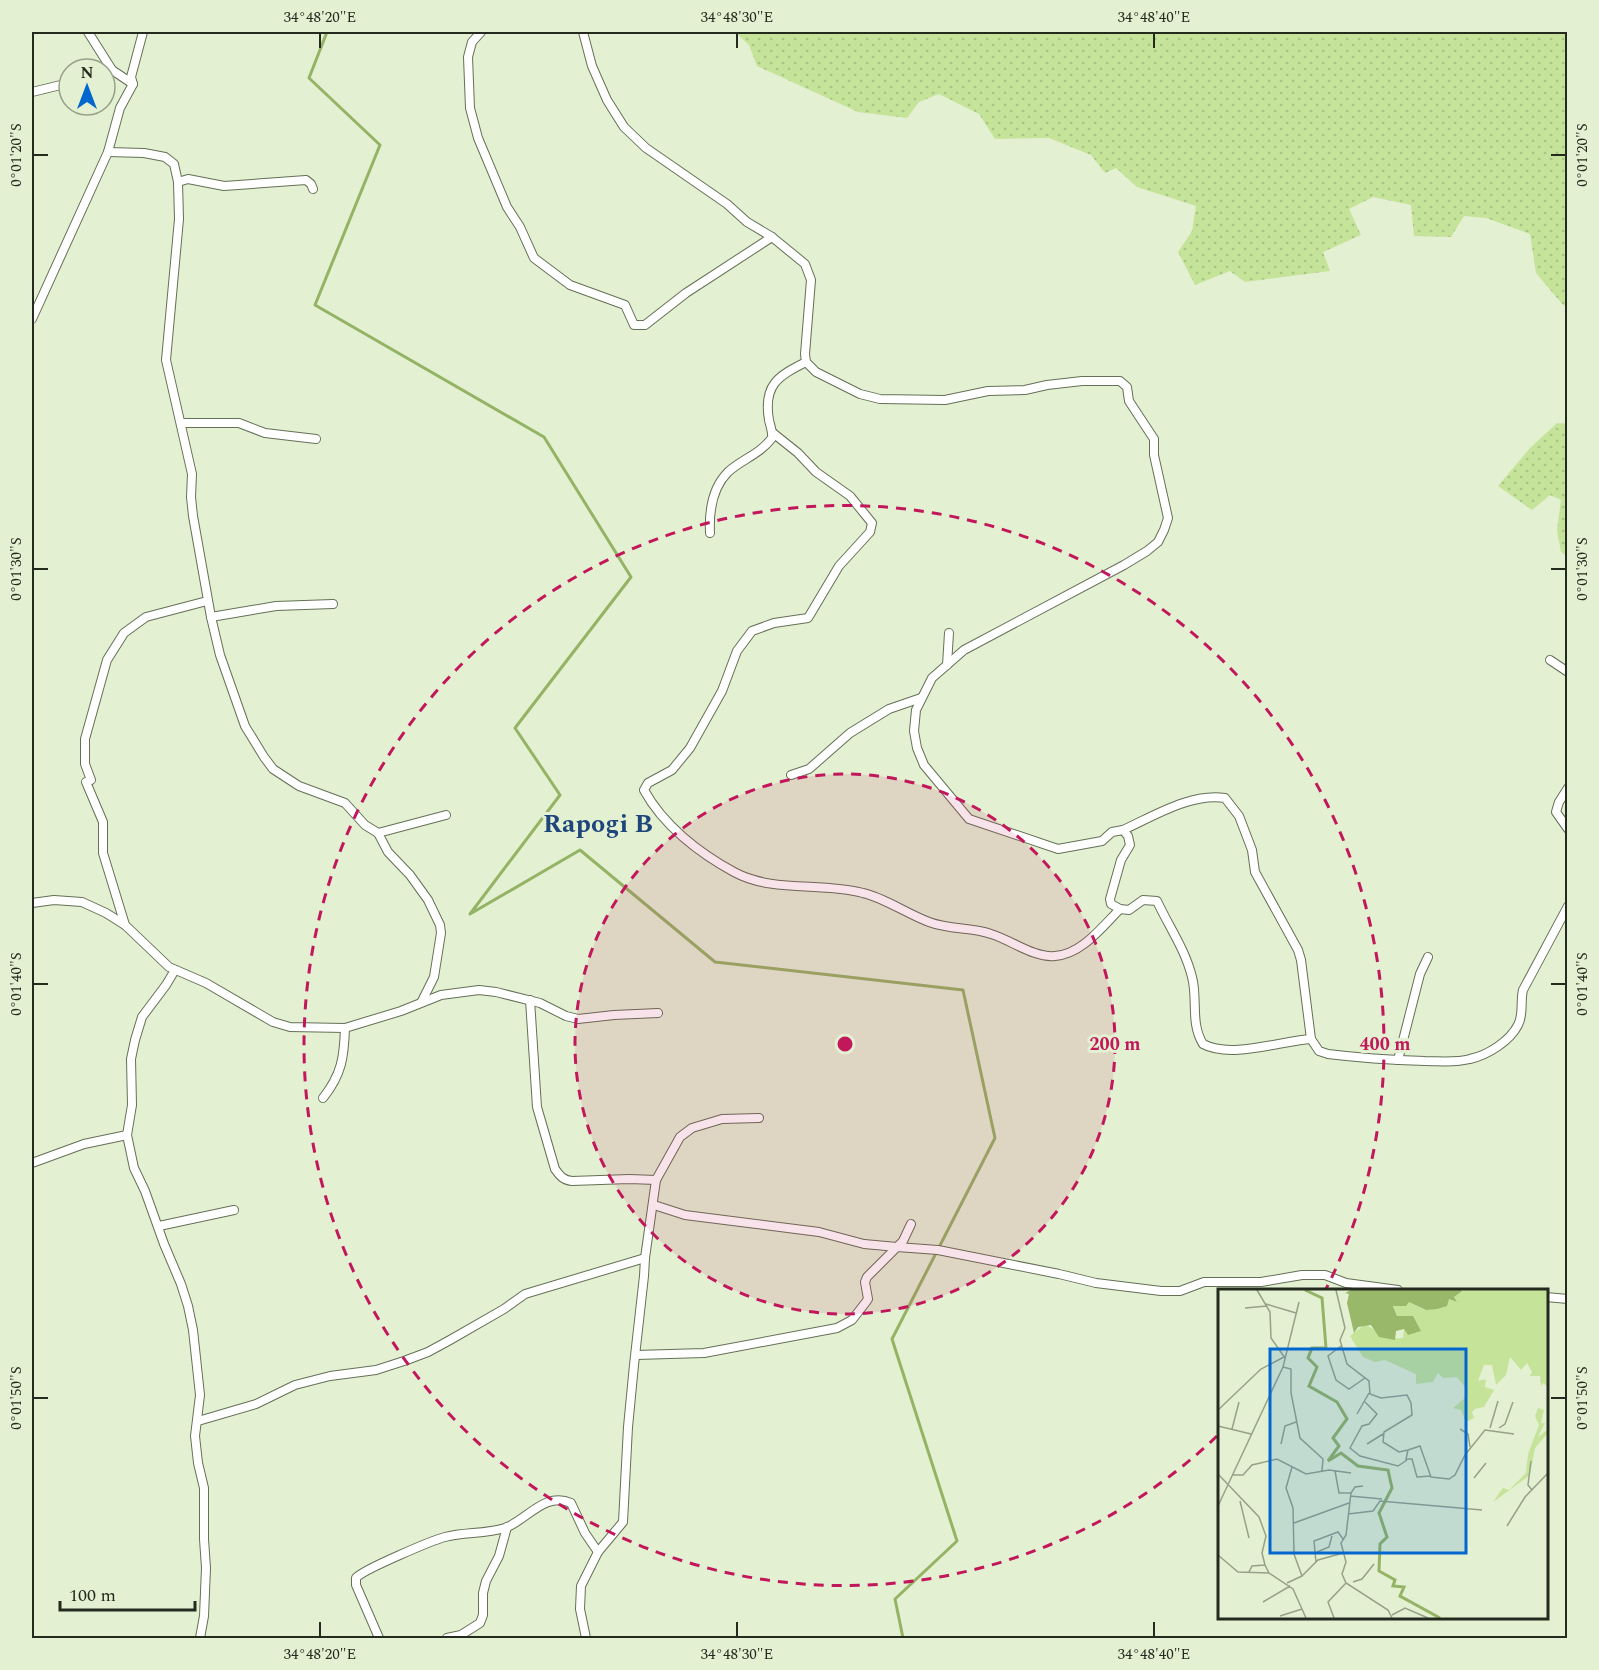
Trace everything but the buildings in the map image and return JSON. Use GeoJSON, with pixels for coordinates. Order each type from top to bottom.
{"type":"FeatureCollection","features":[{"type":"Feature","properties":{"kind":"street"},"geometry":{"type":"LineString","coordinates":[[88,32],[101,57]]}},
{"type":"Feature","properties":{"kind":"street"},"geometry":{"type":"LineString","coordinates":[[32,319],[108,152],[120,108],[133,84],[131,76],[143,32]]}},
{"type":"Feature","properties":{"kind":"street"},"geometry":{"type":"LineString","coordinates":[[481,32],[472,42],[468,57],[468,100],[478,138],[507,207],[520,227],[534,258],[570,285],[625,305],[634,325],[645,325],[686,293],[772,237]]}},
{"type":"Feature","properties":{"kind":"street"},"geometry":{"type":"LineString","coordinates":[[583,32],[592,66],[607,100],[624,127],[669,164],[727,204],[747,222],[772,237],[805,264],[811,280],[805,342],[806,362],[816,372],[860,394],[880,399],[945,400],[988,391],[1025,390],[1082,381],[1120,381],[1127,387],[1129,401],[1154,440],[1154,455],[1168,518],[1158,542],[1124,565],[964,650],[932,678],[921,698],[916,710],[914,731],[917,748],[924,765],[969,819],[1058,849],[1102,841],[1113,832],[1124,830],[1176,805],[1212,796],[1225,798],[1239,816],[1252,850],[1255,872],[1298,950],[1311,1039],[1319,1051],[1328,1054],[1398,1060],[1457,1061],[1472,1059],[1484,1054],[1511,1035],[1522,1017],[1520,1002],[1523,990],[1568,906]]}},
{"type":"Feature","properties":{"kind":"street"},"geometry":{"type":"LineString","coordinates":[[117,75],[133,84]]}},
{"type":"Feature","properties":{"kind":"street"},"geometry":{"type":"LineString","coordinates":[[32,92],[57,86]]}},
{"type":"Feature","properties":{"kind":"street"},"geometry":{"type":"LineString","coordinates":[[108,152],[144,153],[165,157],[174,164],[178,182],[179,219],[166,360],[192,474],[193,516],[207,601],[220,655],[245,726],[273,769],[299,786],[345,803],[365,825],[378,833],[388,852],[410,875],[422,892],[440,925],[441,933],[434,977],[422,1001]]}},
{"type":"Feature","properties":{"kind":"street"},"geometry":{"type":"LineString","coordinates":[[178,182],[188,179],[224,186],[306,180],[313,189]]}},
{"type":"Feature","properties":{"kind":"street"},"geometry":{"type":"LineString","coordinates":[[806,362],[786,372],[772,384],[768,401],[773,433],[798,453],[816,472],[850,496],[872,524],[870,532],[839,566],[808,618],[774,623],[752,631],[737,651],[722,691],[690,748],[672,770],[648,783],[644,790],[654,809],[700,851],[735,873],[768,885],[805,885],[864,893],[949,929],[989,933],[1045,956],[1057,956],[1077,950],[1120,909]]}},
{"type":"Feature","properties":{"kind":"street"},"geometry":{"type":"LineString","coordinates":[[181,423],[239,423],[265,433],[316,439]]}},
{"type":"Feature","properties":{"kind":"street"},"geometry":{"type":"LineString","coordinates":[[710,533],[712,501],[718,488],[728,473],[756,455],[768,443],[773,433]]}},
{"type":"Feature","properties":{"kind":"street"},"geometry":{"type":"LineString","coordinates":[[125,925],[103,853],[103,822],[85,764],[84,739],[107,660],[124,633],[146,616],[207,601]]}},
{"type":"Feature","properties":{"kind":"street"},"geometry":{"type":"LineString","coordinates":[[211,617],[276,606],[333,604]]}},
{"type":"Feature","properties":{"kind":"street"},"geometry":{"type":"LineString","coordinates":[[947,665],[949,633]]}},
{"type":"Feature","properties":{"kind":"street"},"geometry":{"type":"LineString","coordinates":[[1550,660],[1568,672]]}},
{"type":"Feature","properties":{"kind":"street"},"geometry":{"type":"LineString","coordinates":[[791,775],[809,770],[850,733],[889,709],[921,698]]}},
{"type":"Feature","properties":{"kind":"street"},"geometry":{"type":"LineString","coordinates":[[1568,788],[1556,812],[1568,829]]}},
{"type":"Feature","properties":{"kind":"street"},"geometry":{"type":"LineString","coordinates":[[378,833],[446,815]]}},
{"type":"Feature","properties":{"kind":"street"},"geometry":{"type":"LineString","coordinates":[[1124,830],[1130,845],[1121,860],[1110,899],[1111,904],[1120,909],[1129,910],[1143,900],[1157,901],[1184,951],[1195,987],[1197,1035],[1203,1044],[1218,1049],[1241,1049],[1311,1039]]}},
{"type":"Feature","properties":{"kind":"street"},"geometry":{"type":"LineString","coordinates":[[32,903],[54,900],[82,902],[106,912],[125,925],[161,960],[175,969],[206,983],[273,1022],[290,1027],[345,1028],[401,1011],[441,995],[479,990],[540,1003],[578,1020],[614,1015],[658,1013]]}},
{"type":"Feature","properties":{"kind":"street"},"geometry":{"type":"LineString","coordinates":[[1398,1060],[1420,974],[1428,957]]}},
{"type":"Feature","properties":{"kind":"street"},"geometry":{"type":"LineString","coordinates":[[175,969],[142,1017],[135,1040],[131,1059],[132,1105],[127,1135],[134,1168],[146,1191],[188,1306],[200,1395],[195,1436],[204,1488],[206,1568],[204,1616],[200,1638]]}},
{"type":"Feature","properties":{"kind":"street"},"geometry":{"type":"LineString","coordinates":[[530,1000],[537,1107],[555,1168],[560,1176],[572,1181],[656,1180]]}},
{"type":"Feature","properties":{"kind":"street"},"geometry":{"type":"LineString","coordinates":[[323,1098],[341,1069],[345,1028]]}},
{"type":"Feature","properties":{"kind":"street"},"geometry":{"type":"LineString","coordinates":[[586,1638],[580,1609],[581,1586],[598,1552],[623,1522],[628,1427],[645,1258],[656,1180],[680,1137],[692,1128],[722,1119],[759,1118]]}},
{"type":"Feature","properties":{"kind":"street"},"geometry":{"type":"LineString","coordinates":[[32,1163],[84,1144],[127,1135]]}},
{"type":"Feature","properties":{"kind":"street"},"geometry":{"type":"LineString","coordinates":[[654,1205],[685,1215],[819,1232],[864,1244],[938,1250],[1096,1283],[1161,1291],[1180,1291],[1204,1282],[1261,1282],[1302,1275],[1325,1275],[1346,1283],[1391,1289]]}},
{"type":"Feature","properties":{"kind":"street"},"geometry":{"type":"LineString","coordinates":[[159,1226],[234,1210]]}},
{"type":"Feature","properties":{"kind":"street"},"geometry":{"type":"LineString","coordinates":[[636,1354],[704,1353],[837,1328],[852,1320],[866,1302],[868,1299],[865,1282],[867,1276],[903,1241],[911,1224]]}},
{"type":"Feature","properties":{"kind":"street"},"geometry":{"type":"LineString","coordinates":[[198,1421],[256,1404],[295,1385],[330,1376],[376,1370],[404,1361],[450,1340],[504,1309],[525,1294],[645,1258]]}},
{"type":"Feature","properties":{"kind":"street"},"geometry":{"type":"LineString","coordinates":[[1548,1297],[1568,1299]]}},
{"type":"Feature","properties":{"kind":"street"},"geometry":{"type":"LineString","coordinates":[[379,1638],[356,1585],[359,1574],[445,1537],[476,1534],[507,1527],[536,1508],[556,1499],[571,1503],[585,1533],[598,1552]]}},
{"type":"Feature","properties":{"kind":"street"},"geometry":{"type":"LineString","coordinates":[[447,1638],[460,1635],[480,1623],[483,1615],[483,1593],[486,1581],[499,1556],[507,1527]]}},
{"type":"Feature","properties":{"kind":"green space"},"geometry":{"type":"Polygon","coordinates":[[[735,32],[1567,32],[1567,306],[1563,305],[1536,273],[1530,234],[1486,218],[1464,216],[1451,237],[1414,236],[1411,205],[1373,197],[1349,209],[1361,235],[1323,252],[1330,271],[1245,282],[1230,271],[1195,285],[1178,252],[1192,231],[1196,206],[1137,187],[1116,168],[1105,173],[1091,155],[1049,138],[995,139],[979,114],[939,94],[919,102],[907,118],[858,112],[757,66],[749,45],[735,32]]]}},
{"type":"Feature","properties":{"kind":"green space"},"geometry":{"type":"Polygon","coordinates":[[[1557,423],[1567,424],[1567,556],[1561,552],[1557,530],[1561,500],[1550,495],[1532,510],[1498,486],[1530,448],[1557,423]]]}},
{"type":"Feature","properties":{"kind":"waterway"},"geometry":{"type":"LineString","coordinates":[[327,32],[309,78],[380,145],[315,305],[544,437],[631,577],[515,728],[560,795],[470,914],[580,850],[715,962],[963,990],[995,1138],[892,1339],[957,1541],[895,1599],[903,1638]]}},
{"type":"Feature","properties":{"kind":"district","name":"Rapogi B"},"geometry":{"type":"Point","coordinates":[598,823]}}]}
